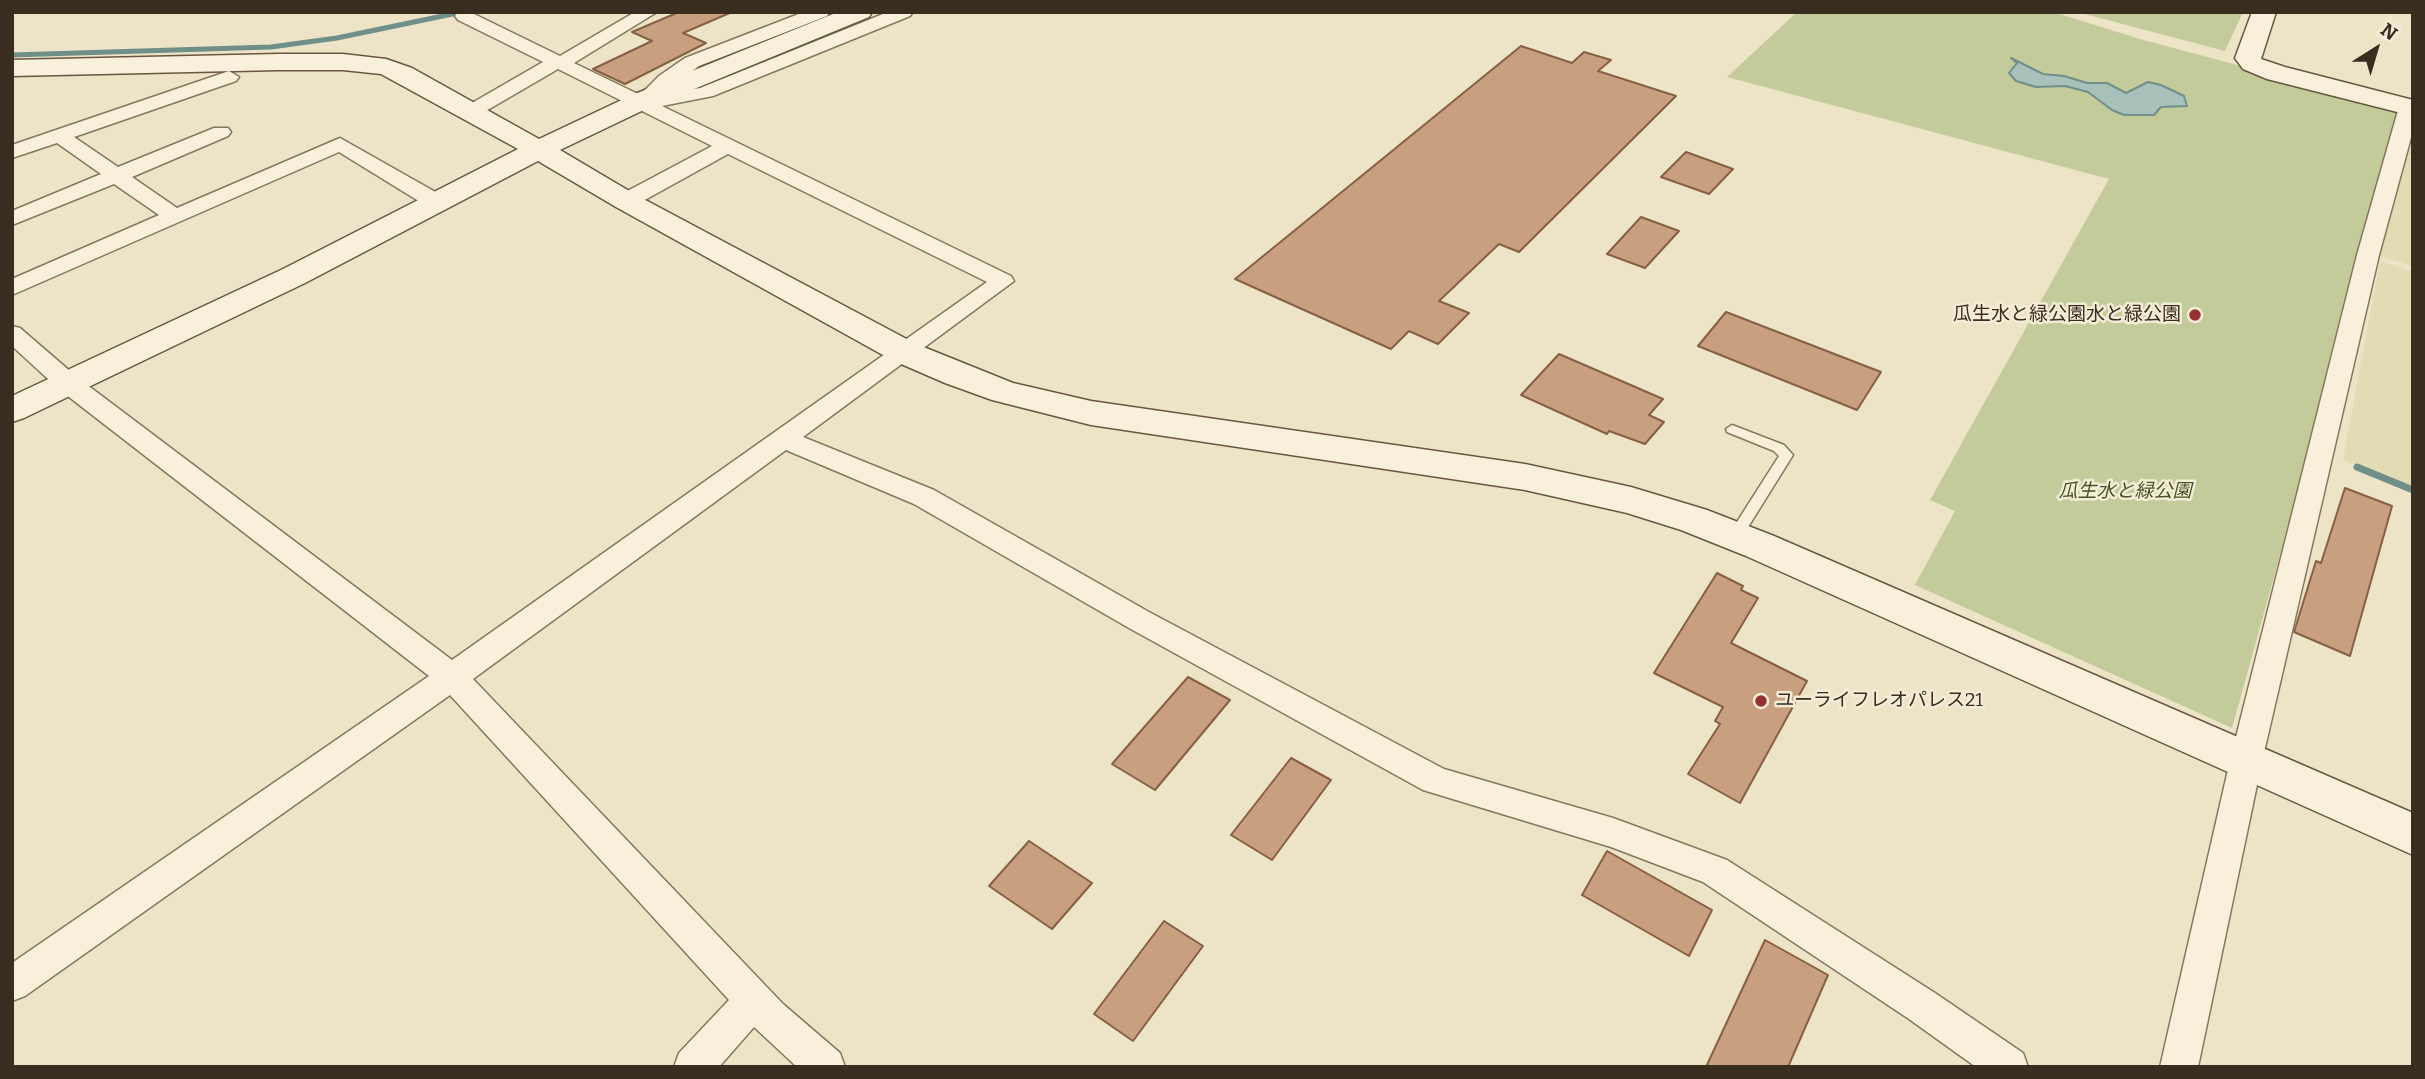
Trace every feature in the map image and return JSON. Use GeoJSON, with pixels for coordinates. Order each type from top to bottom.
{"type":"FeatureCollection","features":[{"type":"Feature","properties":{"kind":"street"},"geometry":{"type":"LineString","coordinates":[[472,111],[648,12]]}},
{"type":"Feature","properties":{"kind":"street"},"geometry":{"type":"LineString","coordinates":[[643,100],[692,62],[821,12]]}},
{"type":"Feature","properties":{"kind":"street"},"geometry":{"type":"LineString","coordinates":[[12,410],[295,276],[538,150],[643,100],[860,12]]}},
{"type":"Feature","properties":{"kind":"street"},"geometry":{"type":"LineString","coordinates":[[643,100],[677,99],[706,92],[904,12]]}},
{"type":"Feature","properties":{"kind":"street"},"geometry":{"type":"LineString","coordinates":[[2179,1067],[2246,761],[2365,268],[2411,107],[2346,95],[2252,64],[2248,58],[2249,51],[2264,12]]}},
{"type":"Feature","properties":{"kind":"street"},"geometry":{"type":"LineString","coordinates":[[12,984],[452,677],[1003,281],[727,146],[643,100],[464,16]]}},
{"type":"Feature","properties":{"kind":"street"},"geometry":{"type":"LineString","coordinates":[[12,68],[265,62],[368,64],[403,74],[626,201],[904,352],[957,375],[1046,404],[1091,413],[1576,486],[1681,516],[1734,536],[2413,835]]}},
{"type":"Feature","properties":{"kind":"street"},"geometry":{"type":"LineString","coordinates":[[12,152],[229,77]]}},
{"type":"Feature","properties":{"kind":"street"},"geometry":{"type":"LineString","coordinates":[[12,219],[221,131]]}},
{"type":"Feature","properties":{"kind":"street"},"geometry":{"type":"LineString","coordinates":[[58,135],[174,216]]}},
{"type":"Feature","properties":{"kind":"street"},"geometry":{"type":"LineString","coordinates":[[12,288],[340,144],[438,203]]}},
{"type":"Feature","properties":{"kind":"street"},"geometry":{"type":"LineString","coordinates":[[626,201],[727,146]]}},
{"type":"Feature","properties":{"kind":"street"},"geometry":{"type":"LineString","coordinates":[[12,333],[69,384],[452,677],[754,1000],[826,1067]]}},
{"type":"Feature","properties":{"kind":"street"},"geometry":{"type":"LineString","coordinates":[[783,439],[924,497],[1139,620],[1435,780],[1613,833],[1715,872],[1922,1006],[2009,1067]]}},
{"type":"Feature","properties":{"kind":"street"},"geometry":{"type":"LineString","coordinates":[[693,1067],[754,1000]]}},
{"type":"Feature","properties":{"kind":"lane"},"geometry":{"type":"LineString","coordinates":[[1732,429],[1779,449],[1786,455],[1734,536]]}},
{"type":"Feature","properties":{"kind":"shaded area"},"geometry":{"type":"Polygon","coordinates":[[[2413,137],[2413,266],[2380,256],[2413,137]]]}},
{"type":"Feature","properties":{"kind":"shaded area"},"geometry":{"type":"Polygon","coordinates":[[[2380,261],[2413,272],[2413,488],[2343,460],[2380,261]]]}},
{"type":"Feature","properties":{"kind":"green space","name":"瓜生水と緑公園"},"geometry":{"type":"Polygon","coordinates":[[[1797,12],[2053,12],[2140,39],[2398,108],[2365,249],[2232,728],[1915,585],[1955,511],[1930,500],[2109,179],[1727,77],[1797,12]]]}},
{"type":"Feature","properties":{"kind":"green space"},"geometry":{"type":"Polygon","coordinates":[[[2077,12],[2243,12],[2225,51],[2077,12]]]}},
{"type":"Feature","properties":{"kind":"water"},"geometry":{"type":"Polygon","coordinates":[[[2011,58],[2043,74],[2064,76],[2087,83],[2107,83],[2126,93],[2148,82],[2161,85],[2184,96],[2187,106],[2161,107],[2154,115],[2124,115],[2112,110],[2088,92],[2065,86],[2036,87],[2016,81],[2009,73],[2017,63],[2011,58]]]}},
{"type":"Feature","properties":{"kind":"building"},"geometry":{"type":"Polygon","coordinates":[[[679,12],[732,12],[683,33],[706,43],[625,84],[593,69],[652,41],[632,32],[679,12]]]}},
{"type":"Feature","properties":{"kind":"building"},"geometry":{"type":"Polygon","coordinates":[[[1521,46],[1572,63],[1584,52],[1611,60],[1598,71],[1676,96],[1519,252],[1499,244],[1439,301],[1469,313],[1438,344],[1409,331],[1391,349],[1235,279],[1521,46]]]}},
{"type":"Feature","properties":{"kind":"building"},"geometry":{"type":"Polygon","coordinates":[[[1686,152],[1733,169],[1709,194],[1661,177],[1686,152]]]}},
{"type":"Feature","properties":{"kind":"building"},"geometry":{"type":"Polygon","coordinates":[[[1641,217],[1679,231],[1645,268],[1607,254],[1641,217]]]}},
{"type":"Feature","properties":{"kind":"building"},"geometry":{"type":"Polygon","coordinates":[[[1726,312],[1881,372],[1857,410],[1698,346],[1726,312]]]}},
{"type":"Feature","properties":{"kind":"building"},"geometry":{"type":"Polygon","coordinates":[[[1559,354],[1663,399],[1649,415],[1664,422],[1645,444],[1609,431],[1607,434],[1521,395],[1559,354]]]}},
{"type":"Feature","properties":{"kind":"building"},"geometry":{"type":"Polygon","coordinates":[[[2345,488],[2392,506],[2350,656],[2294,632],[2316,561],[2321,563],[2345,488]]]}},
{"type":"Feature","properties":{"kind":"building"},"geometry":{"type":"Polygon","coordinates":[[[1717,573],[1743,586],[1741,590],[1758,598],[1731,643],[1807,681],[1740,803],[1688,774],[1720,724],[1715,721],[1723,707],[1654,673],[1717,573]]]}},
{"type":"Feature","properties":{"kind":"building"},"geometry":{"type":"Polygon","coordinates":[[[1188,677],[1230,700],[1155,790],[1112,764],[1188,677]]]}},
{"type":"Feature","properties":{"kind":"building"},"geometry":{"type":"Polygon","coordinates":[[[1291,758],[1331,780],[1272,860],[1231,835],[1291,758]]]}},
{"type":"Feature","properties":{"kind":"building"},"geometry":{"type":"Polygon","coordinates":[[[1029,841],[1092,883],[1052,929],[989,886],[1029,841]]]}},
{"type":"Feature","properties":{"kind":"building"},"geometry":{"type":"Polygon","coordinates":[[[1607,851],[1712,910],[1689,956],[1582,895],[1607,851]]]}},
{"type":"Feature","properties":{"kind":"building"},"geometry":{"type":"Polygon","coordinates":[[[1164,921],[1203,946],[1133,1041],[1094,1014],[1164,921]]]}},
{"type":"Feature","properties":{"kind":"building"},"geometry":{"type":"Polygon","coordinates":[[[1765,940],[1828,975],[1788,1067],[1706,1067],[1765,940]]]}},
{"type":"Feature","properties":{"kind":"waterway"},"geometry":{"type":"LineString","coordinates":[[12,55],[271,47],[337,38],[462,12]]}},
{"type":"Feature","properties":{"kind":"waterway"},"geometry":{"type":"LineString","coordinates":[[2357,467],[2413,490]]}},
{"type":"Feature","properties":{"kind":"place","name":"瓜生水と緑公園水と緑公園"},"geometry":{"type":"Point","coordinates":[2195,315]}},
{"type":"Feature","properties":{"kind":"place","name":"ユーライフレオパレス21"},"geometry":{"type":"Point","coordinates":[1761,701]}}]}
